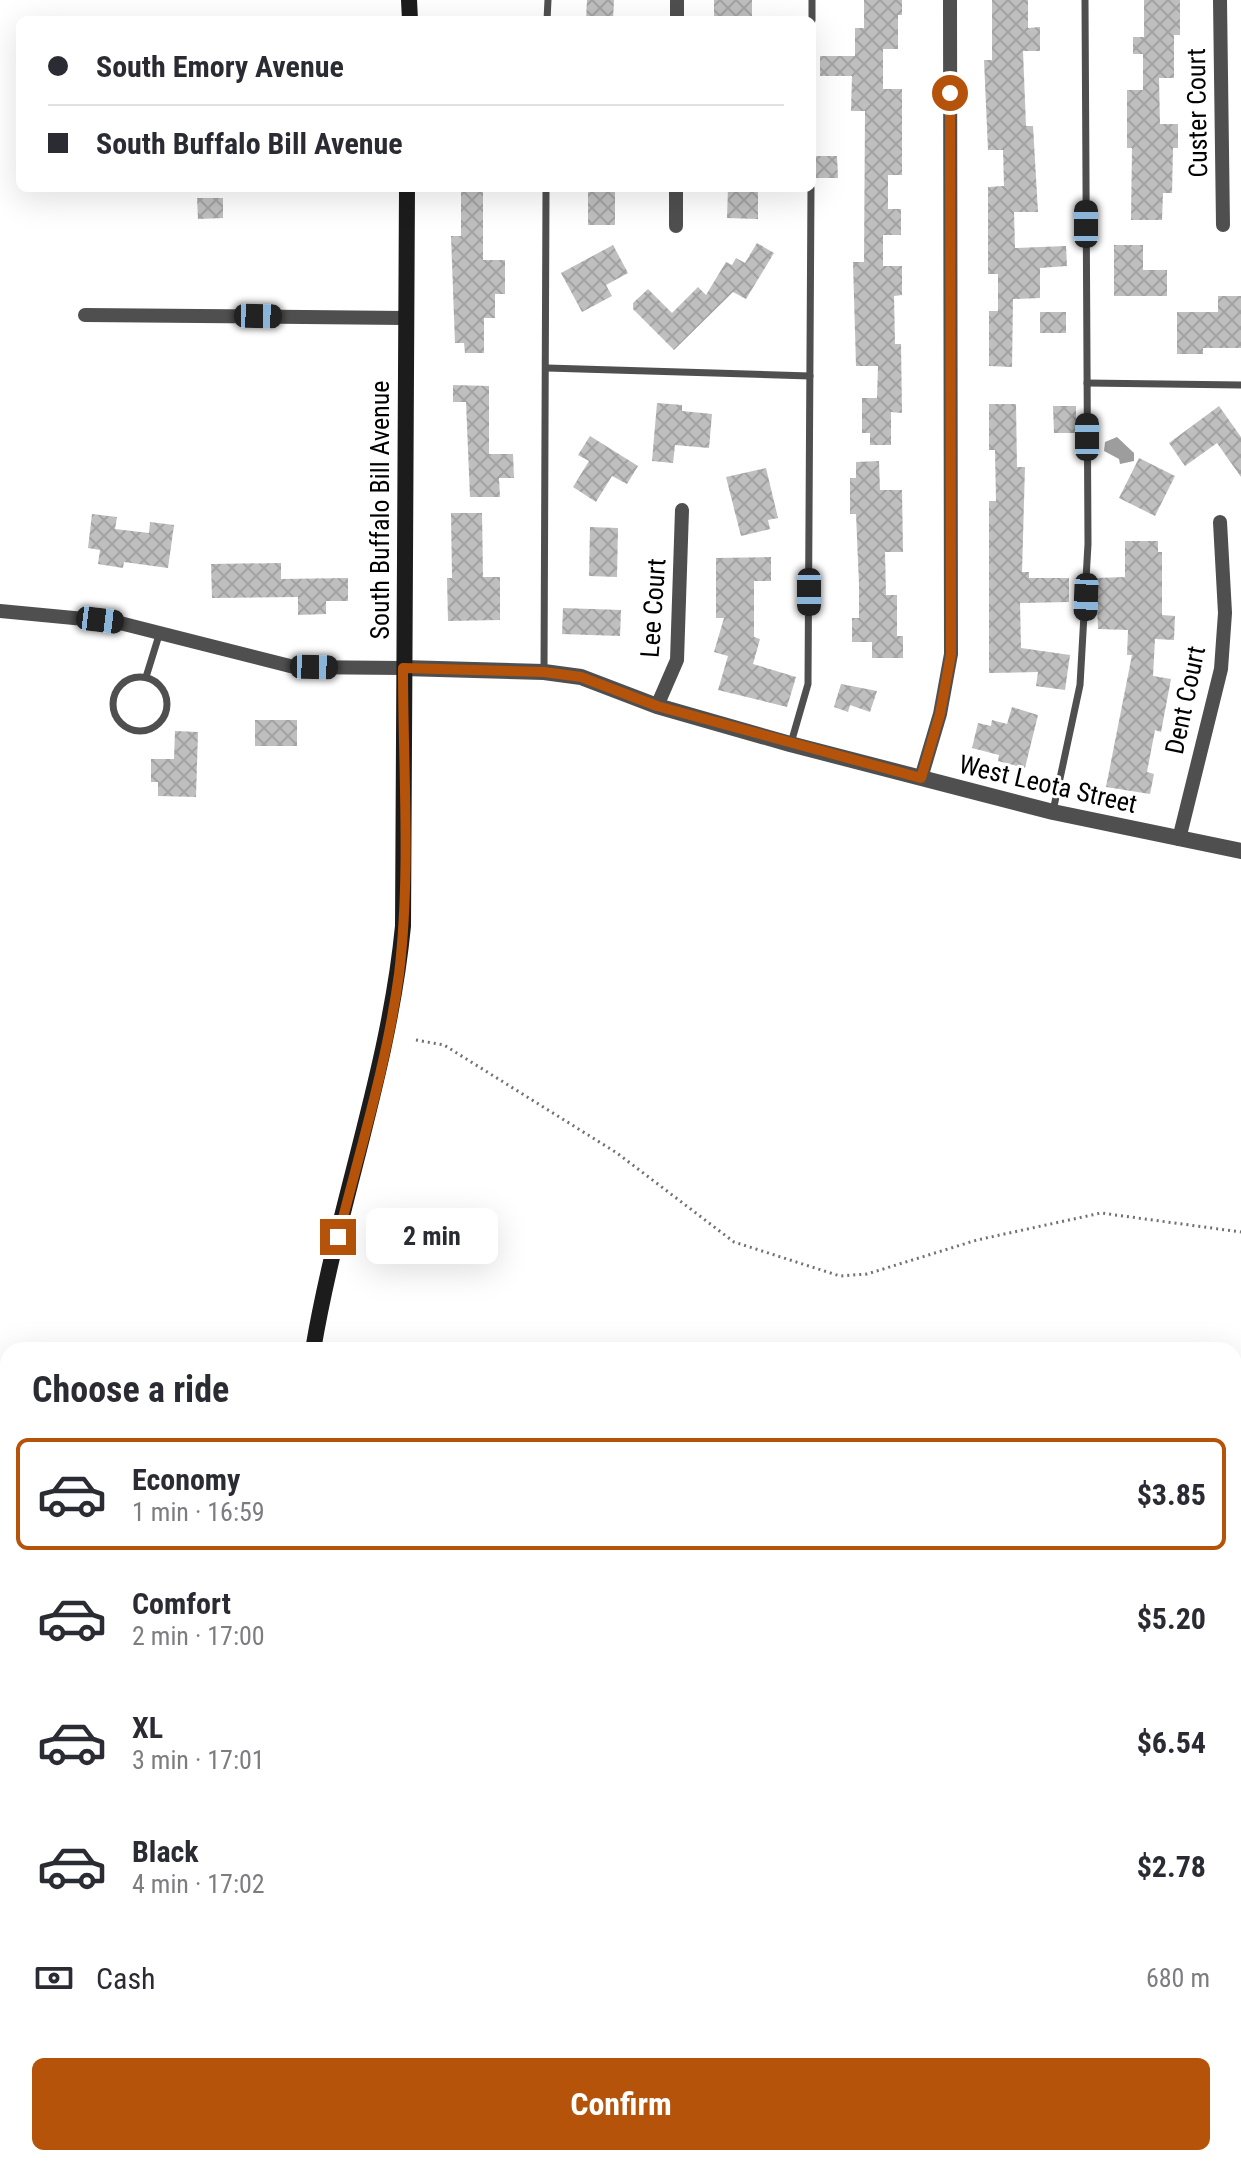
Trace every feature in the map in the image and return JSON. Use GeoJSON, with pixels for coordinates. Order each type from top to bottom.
{"type":"FeatureCollection","features":[{"type":"Feature","properties":{"kind":"main road","name":"South Buffalo Bill Avenue"},"geometry":{"type":"LineString","coordinates":[[314,1342],[324,1284],[379,1074],[398,976],[403,926],[407,192]]}},
{"type":"Feature","properties":{"kind":"street"},"geometry":{"type":"LineString","coordinates":[[921,778],[940,714],[951,654],[950,0]]}},
{"type":"Feature","properties":{"kind":"street","name":"Custer Court"},"geometry":{"type":"LineString","coordinates":[[1220,0],[1223,225]]}},
{"type":"Feature","properties":{"kind":"street"},"geometry":{"type":"LineString","coordinates":[[676,192],[676,226]]}},
{"type":"Feature","properties":{"kind":"street"},"geometry":{"type":"LineString","coordinates":[[85,315],[405,318]]}},
{"type":"Feature","properties":{"kind":"street","name":"Lee Court"},"geometry":{"type":"LineString","coordinates":[[657,706],[677,660],[682,510]]}},
{"type":"Feature","properties":{"kind":"street","name":"Dent Court"},"geometry":{"type":"LineString","coordinates":[[1179,839],[1221,669],[1225,613],[1220,522]]}},
{"type":"Feature","properties":{"kind":"street","name":"West Leota Street"},"geometry":{"type":"LineString","coordinates":[[0,611],[116,622],[294,667],[544,672],[581,677],[657,706],[790,744],[1053,812],[1241,851]]}},
{"type":"Feature","properties":{"kind":"lane"},"geometry":{"type":"LineString","coordinates":[[1053,812],[1080,685],[1085,623],[1085,0]]}},
{"type":"Feature","properties":{"kind":"lane"},"geometry":{"type":"LineString","coordinates":[[544,672],[546,192]]}},
{"type":"Feature","properties":{"kind":"lane"},"geometry":{"type":"LineString","coordinates":[[790,744],[808,684],[811,192]]}},
{"type":"Feature","properties":{"kind":"lane"},"geometry":{"type":"LineString","coordinates":[[547,368],[810,376]]}},
{"type":"Feature","properties":{"kind":"lane"},"geometry":{"type":"LineString","coordinates":[[1087,383],[1241,385]]}},
{"type":"Feature","properties":{"kind":"lane"},"geometry":{"type":"LineString","coordinates":[[146,677],[160,632]]}},
{"type":"Feature","properties":{"kind":"lane"},"geometry":{"type":"LineString","coordinates":[[146,677],[159,683],[167,695],[168,709],[162,722],[150,730],[135,731],[122,725],[114,713],[113,699],[119,686],[131,678],[146,677]]}},
{"type":"Feature","properties":{"kind":"path"},"geometry":{"type":"LineString","coordinates":[[416,1040],[444,1045],[604,1145],[734,1242],[840,1276],[867,1274],[977,1240],[1101,1213],[1241,1232]]}},
{"type":"Feature","properties":{"kind":"water"},"geometry":{"type":"Polygon","coordinates":[[[1117,437],[1134,453],[1134,461],[1120,464],[1119,459],[1104,451],[1105,442],[1117,437]]]}},
{"type":"Feature","properties":{"kind":"building"},"geometry":{"type":"Polygon","coordinates":[[[587,0],[614,0],[613,16],[586,16],[587,0]]]}},
{"type":"Feature","properties":{"kind":"building"},"geometry":{"type":"Polygon","coordinates":[[[714,0],[752,0],[752,16],[714,16],[714,0]]]}},
{"type":"Feature","properties":{"kind":"building"},"geometry":{"type":"Polygon","coordinates":[[[864,0],[902,0],[902,15],[898,15],[898,49],[883,49],[883,89],[902,89],[902,175],[888,175],[888,209],[901,209],[901,235],[883,235],[883,266],[902,266],[902,295],[894,296],[895,344],[901,344],[902,413],[891,412],[891,445],[870,445],[870,433],[862,433],[862,398],[877,398],[878,366],[856,366],[853,262],[864,262],[865,111],[851,111],[852,76],[820,76],[820,56],[855,56],[855,28],[864,28],[864,0]]]}},
{"type":"Feature","properties":{"kind":"building"},"geometry":{"type":"Polygon","coordinates":[[[992,0],[1028,0],[1028,28],[1040,27],[1040,51],[1023,51],[1026,126],[1033,126],[1038,212],[1014,212],[1015,248],[1066,246],[1067,266],[1040,268],[1040,298],[1013,299],[1012,367],[989,366],[989,311],[998,311],[998,274],[988,274],[988,187],[1004,186],[1003,150],[988,150],[984,60],[992,60],[992,0]]]}},
{"type":"Feature","properties":{"kind":"building"},"geometry":{"type":"Polygon","coordinates":[[[1144,0],[1180,0],[1180,35],[1174,35],[1174,78],[1159,78],[1160,124],[1178,124],[1178,148],[1173,148],[1172,193],[1163,193],[1162,220],[1131,220],[1132,148],[1127,148],[1127,90],[1143,90],[1143,54],[1133,54],[1133,37],[1144,37],[1144,0]]]}},
{"type":"Feature","properties":{"kind":"building"},"geometry":{"type":"Polygon","coordinates":[[[816,156],[837,156],[838,178],[816,178],[816,156]]]}},
{"type":"Feature","properties":{"kind":"building"},"geometry":{"type":"Polygon","coordinates":[[[461,192],[483,192],[483,260],[505,260],[505,294],[495,294],[495,318],[484,318],[484,353],[465,353],[464,343],[455,343],[451,236],[461,236],[461,192]]]}},
{"type":"Feature","properties":{"kind":"building"},"geometry":{"type":"Polygon","coordinates":[[[588,192],[615,192],[615,225],[588,225],[588,192]]]}},
{"type":"Feature","properties":{"kind":"building"},"geometry":{"type":"Polygon","coordinates":[[[728,192],[758,192],[758,219],[727,218],[728,192]]]}},
{"type":"Feature","properties":{"kind":"building"},"geometry":{"type":"Polygon","coordinates":[[[197,198],[223,198],[223,218],[198,219],[197,198]]]}},
{"type":"Feature","properties":{"kind":"building"},"geometry":{"type":"Polygon","coordinates":[[[757,243],[774,253],[746,299],[733,292],[674,350],[633,309],[633,303],[648,289],[672,313],[698,287],[706,295],[726,262],[732,265],[736,258],[745,263],[757,243]]]}},
{"type":"Feature","properties":{"kind":"building"},"geometry":{"type":"Polygon","coordinates":[[[613,245],[628,273],[606,285],[612,296],[582,312],[561,273],[613,245]]]}},
{"type":"Feature","properties":{"kind":"building"},"geometry":{"type":"Polygon","coordinates":[[[1114,245],[1143,245],[1143,270],[1167,270],[1167,296],[1114,296],[1114,245]]]}},
{"type":"Feature","properties":{"kind":"building"},"geometry":{"type":"Polygon","coordinates":[[[1218,296],[1241,296],[1241,348],[1203,348],[1203,354],[1177,354],[1177,312],[1218,312],[1218,296]]]}},
{"type":"Feature","properties":{"kind":"building"},"geometry":{"type":"Polygon","coordinates":[[[1040,312],[1066,312],[1066,333],[1040,333],[1040,312]]]}},
{"type":"Feature","properties":{"kind":"building"},"geometry":{"type":"Polygon","coordinates":[[[453,385],[489,386],[489,454],[513,454],[514,478],[499,478],[500,497],[470,497],[466,402],[453,402],[453,385]]]}},
{"type":"Feature","properties":{"kind":"building"},"geometry":{"type":"Polygon","coordinates":[[[657,403],[682,405],[682,411],[712,414],[709,448],[675,445],[673,463],[652,461],[657,403]]]}},
{"type":"Feature","properties":{"kind":"building"},"geometry":{"type":"Polygon","coordinates":[[[989,404],[1016,404],[1017,467],[1025,467],[1022,572],[1029,572],[1029,578],[1069,578],[1069,602],[1020,603],[1021,648],[1070,655],[1065,690],[1036,686],[1038,672],[989,673],[989,501],[996,501],[995,450],[989,450],[989,404]]]}},
{"type":"Feature","properties":{"kind":"building"},"geometry":{"type":"Polygon","coordinates":[[[1053,406],[1076,406],[1076,433],[1054,433],[1053,406]]]}},
{"type":"Feature","properties":{"kind":"building"},"geometry":{"type":"Polygon","coordinates":[[[1219,406],[1241,437],[1241,477],[1217,443],[1185,466],[1169,443],[1219,406]]]}},
{"type":"Feature","properties":{"kind":"building"},"geometry":{"type":"Polygon","coordinates":[[[590,436],[638,466],[627,484],[612,476],[596,502],[573,487],[589,461],[578,455],[590,436]]]}},
{"type":"Feature","properties":{"kind":"building"},"geometry":{"type":"Polygon","coordinates":[[[1139,458],[1175,476],[1155,516],[1119,498],[1139,458]]]}},
{"type":"Feature","properties":{"kind":"building"},"geometry":{"type":"Polygon","coordinates":[[[879,461],[880,490],[902,490],[903,552],[885,552],[886,595],[897,595],[897,636],[903,636],[903,658],[872,658],[872,642],[852,642],[852,618],[859,618],[859,584],[856,514],[850,514],[850,478],[856,478],[856,462],[879,461]]]}},
{"type":"Feature","properties":{"kind":"building"},"geometry":{"type":"Polygon","coordinates":[[[766,468],[778,518],[768,520],[770,529],[741,536],[726,477],[766,468]]]}},
{"type":"Feature","properties":{"kind":"building"},"geometry":{"type":"Polygon","coordinates":[[[451,513],[482,513],[483,577],[500,577],[500,620],[448,621],[447,578],[452,578],[451,513]]]}},
{"type":"Feature","properties":{"kind":"building"},"geometry":{"type":"Polygon","coordinates":[[[92,514],[117,517],[115,529],[149,533],[150,522],[174,525],[168,568],[124,562],[123,568],[98,564],[100,550],[88,548],[92,514]]]}},
{"type":"Feature","properties":{"kind":"building"},"geometry":{"type":"Polygon","coordinates":[[[590,527],[618,528],[617,577],[589,576],[590,527]]]}},
{"type":"Feature","properties":{"kind":"building"},"geometry":{"type":"Polygon","coordinates":[[[1125,541],[1158,541],[1158,552],[1162,552],[1162,615],[1175,616],[1174,640],[1155,639],[1153,676],[1171,679],[1161,732],[1155,730],[1147,772],[1154,774],[1150,794],[1106,787],[1132,655],[1127,655],[1128,630],[1098,629],[1096,578],[1125,577],[1125,541]]]}},
{"type":"Feature","properties":{"kind":"building"},"geometry":{"type":"Polygon","coordinates":[[[771,557],[771,581],[754,581],[754,637],[760,639],[753,664],[796,677],[787,707],[718,690],[728,656],[714,652],[724,618],[716,618],[716,558],[771,557]]]}},
{"type":"Feature","properties":{"kind":"building"},"geometry":{"type":"Polygon","coordinates":[[[281,563],[281,579],[348,578],[348,601],[326,601],[326,614],[298,615],[298,597],[212,598],[211,564],[281,563]]]}},
{"type":"Feature","properties":{"kind":"building"},"geometry":{"type":"Polygon","coordinates":[[[563,608],[621,610],[620,636],[562,634],[563,608]]]}},
{"type":"Feature","properties":{"kind":"building"},"geometry":{"type":"Polygon","coordinates":[[[841,684],[877,691],[870,712],[850,705],[848,712],[834,707],[841,684]]]}},
{"type":"Feature","properties":{"kind":"building"},"geometry":{"type":"Polygon","coordinates":[[[1012,707],[1038,715],[1025,768],[998,761],[999,755],[972,748],[978,723],[991,726],[992,720],[1007,724],[1012,707]]]}},
{"type":"Feature","properties":{"kind":"building"},"geometry":{"type":"Polygon","coordinates":[[[255,720],[297,720],[297,746],[255,746],[255,720]]]}},
{"type":"Feature","properties":{"kind":"building"},"geometry":{"type":"Polygon","coordinates":[[[175,731],[198,732],[196,797],[158,796],[158,782],[151,782],[151,759],[174,759],[175,731]]]}},
{"type":"Feature","properties":{"kind":"route"},"geometry":{"type":"LineString","coordinates":[[338,1237],[379,1074],[398,976],[403,926],[403,668],[544,672],[581,677],[657,706],[921,778],[940,714],[951,654],[950,93]]}}]}
